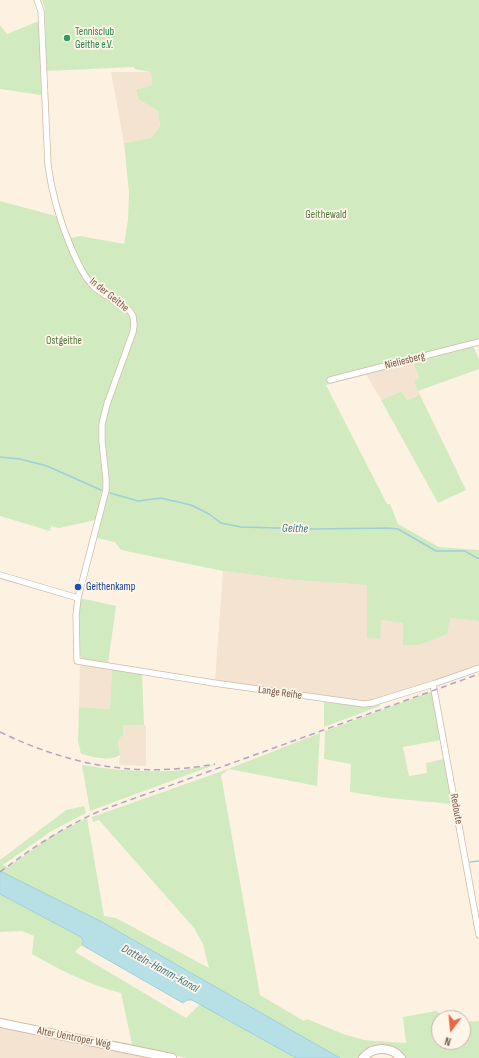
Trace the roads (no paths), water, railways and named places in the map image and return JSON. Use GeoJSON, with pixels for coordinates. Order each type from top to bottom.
{"type":"FeatureCollection","features":[{"type":"Feature","properties":{"kind":"street","name":"In der Geithe"},"geometry":{"type":"LineString","coordinates":[[37,0],[41,11],[48,165],[51,189],[58,217],[83,274],[94,286],[130,311],[133,316],[134,325],[130,343],[107,404],[102,424],[106,490],[78,598],[76,616],[77,661]]}},
{"type":"Feature","properties":{"kind":"street","name":"Nieliesberg"},"geometry":{"type":"LineString","coordinates":[[330,380],[479,342]]}},
{"type":"Feature","properties":{"kind":"street"},"geometry":{"type":"LineString","coordinates":[[0,575],[78,598]]}},
{"type":"Feature","properties":{"kind":"street","name":"Lange Reihe"},"geometry":{"type":"LineString","coordinates":[[77,661],[214,683],[364,704],[372,703],[433,684],[479,668]]}},
{"type":"Feature","properties":{"kind":"street","name":"Redoute"},"geometry":{"type":"LineString","coordinates":[[433,684],[479,935]]}},
{"type":"Feature","properties":{"kind":"street","name":"Alter Uentroper Weg"},"geometry":{"type":"LineString","coordinates":[[0,1023],[172,1058]]}},
{"type":"Feature","properties":{"kind":"street"},"geometry":{"type":"LineString","coordinates":[[363,1058],[370,1052],[385,1049],[394,1052],[401,1058]]}},
{"type":"Feature","properties":{"kind":"water","name":"Datteln-Hamm-Kanal"},"geometry":{"type":"Polygon","coordinates":[[[0,871],[102,922],[340,1058],[296,1058],[192,1000],[187,1000],[183,1003],[82,945],[83,941],[81,937],[0,894],[0,871]]]}},
{"type":"Feature","properties":{"kind":"waterway","name":"Geithe"},"geometry":{"type":"LineString","coordinates":[[0,457],[20,459],[47,466],[101,490]]}},
{"type":"Feature","properties":{"kind":"waterway","name":"Geithe"},"geometry":{"type":"LineString","coordinates":[[110,493],[138,501],[161,498],[191,505],[209,514],[221,523],[241,527],[398,529],[436,551],[465,551],[479,559]]}},
{"type":"Feature","properties":{"kind":"waterway"},"geometry":{"type":"LineString","coordinates":[[470,862],[479,861]]}},
{"type":"Feature","properties":{"kind":"railway"},"geometry":{"type":"LineString","coordinates":[[0,872],[49,838],[88,816],[102,810],[479,674]]}},
{"type":"Feature","properties":{"kind":"railway"},"geometry":{"type":"LineString","coordinates":[[0,732],[26,744],[53,753],[79,761],[105,766],[158,770],[215,764]]}},
{"type":"Feature","properties":{"kind":"place","name":"Tennisclub Geithe e.V."},"geometry":{"type":"Point","coordinates":[67,38]}},
{"type":"Feature","properties":{"kind":"place","name":"Geithenkamp"},"geometry":{"type":"Point","coordinates":[78,587]}},
{"type":"Feature","properties":{"kind":"park label","name":"Geithewald"},"geometry":{"type":"Point","coordinates":[326,215]}},
{"type":"Feature","properties":{"kind":"park label","name":"Ostgeithe"},"geometry":{"type":"Point","coordinates":[64,341]}}]}
